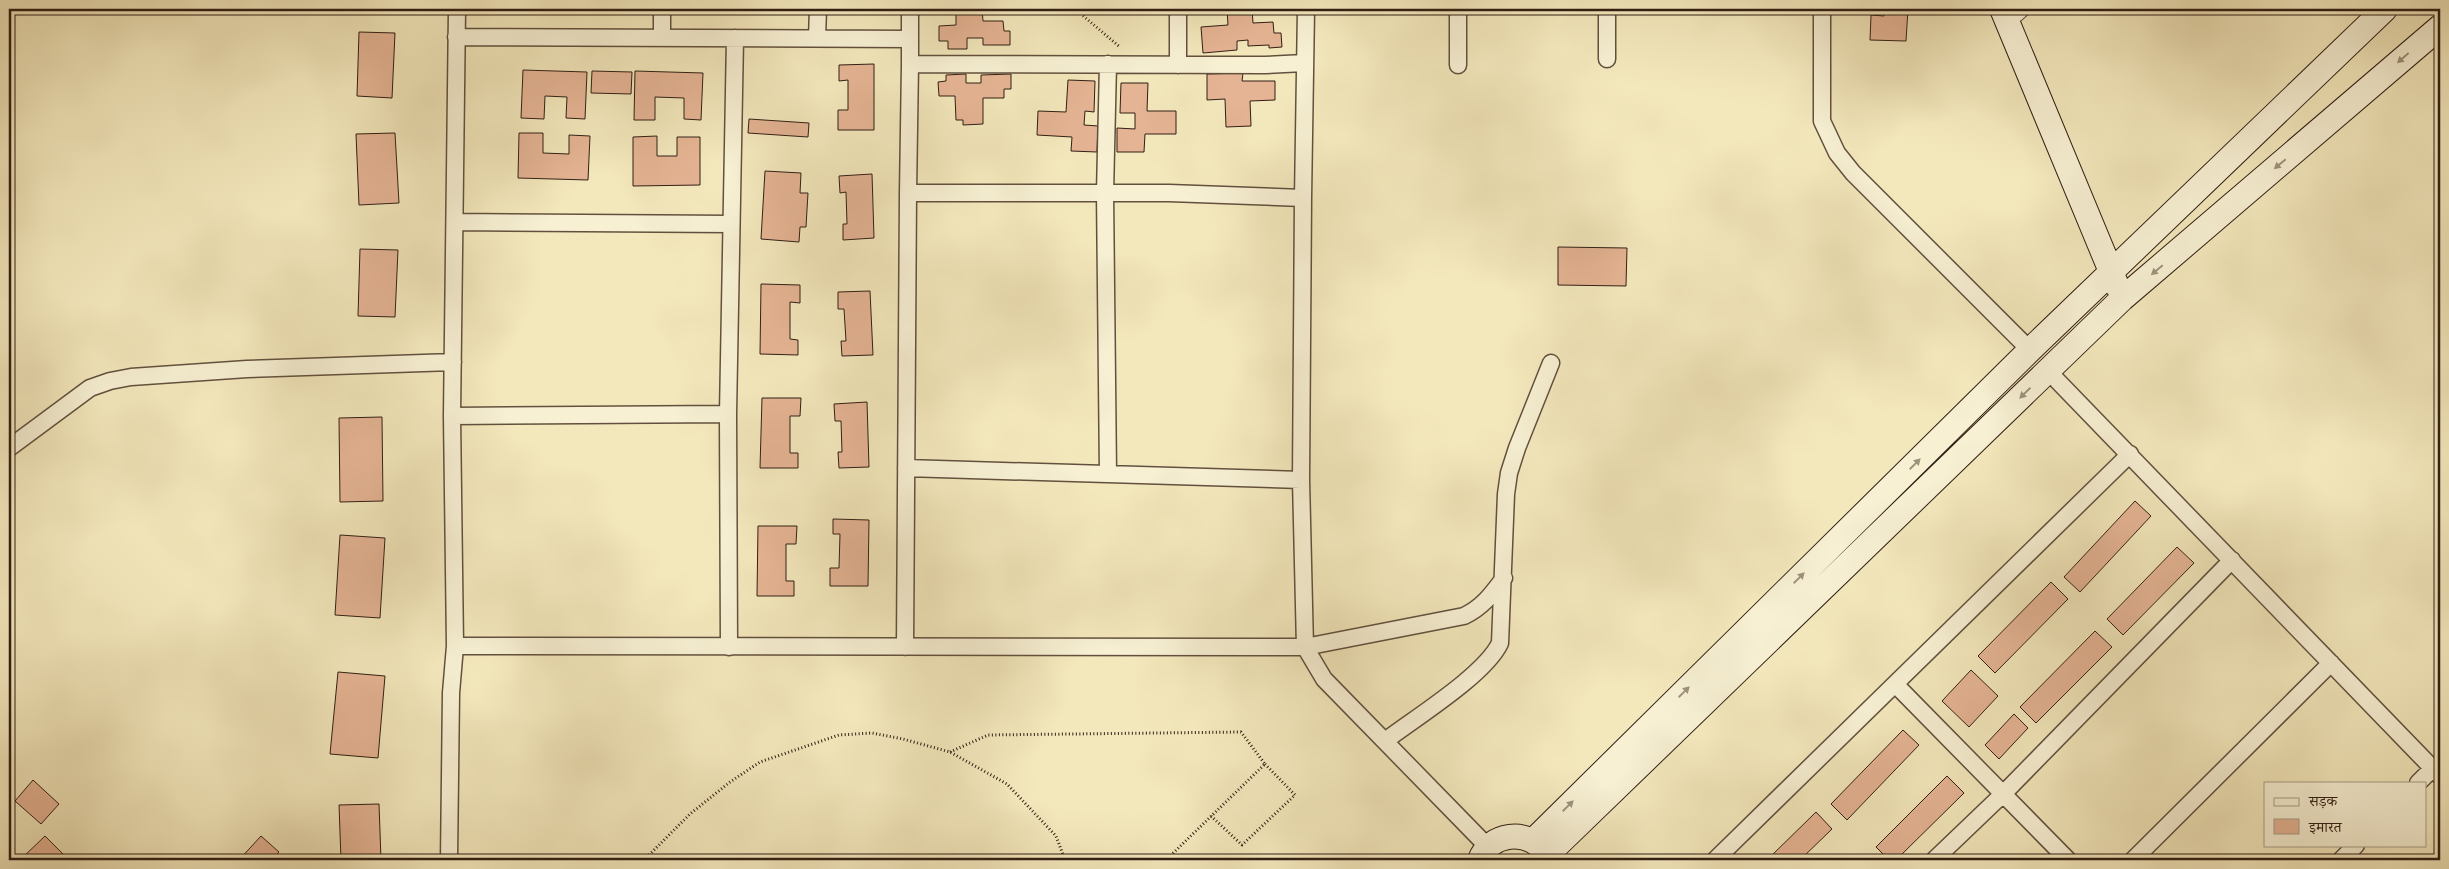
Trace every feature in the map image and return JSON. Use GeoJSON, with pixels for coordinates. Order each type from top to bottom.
{"type":"FeatureCollection","features":[{"type":"Feature","properties":{"kind":"main road"},"geometry":{"type":"LineString","coordinates":[[1543,852],[2030,350],[2385,9]]}},
{"type":"Feature","properties":{"kind":"main road"},"geometry":{"type":"LineString","coordinates":[[2005,17],[2122,299]]}},
{"type":"Feature","properties":{"kind":"main road"},"geometry":{"type":"LineString","coordinates":[[1543,852],[2122,299],[2440,27]]}},
{"type":"Feature","properties":{"kind":"main road"},"geometry":{"type":"LineString","coordinates":[[1484,854],[1502,838],[1518,836],[1543,852]]}},
{"type":"Feature","properties":{"kind":"street"},"geometry":{"type":"LineString","coordinates":[[449,860],[452,693],[455,646],[452,416],[456,9]]}},
{"type":"Feature","properties":{"kind":"street"},"geometry":{"type":"LineString","coordinates":[[662,9],[662,38]]}},
{"type":"Feature","properties":{"kind":"street"},"geometry":{"type":"LineString","coordinates":[[817,38],[818,9]]}},
{"type":"Feature","properties":{"kind":"street"},"geometry":{"type":"LineString","coordinates":[[905,647],[910,9]]}},
{"type":"Feature","properties":{"kind":"street"},"geometry":{"type":"LineString","coordinates":[[1178,9],[1178,65]]}},
{"type":"Feature","properties":{"kind":"street"},"geometry":{"type":"LineString","coordinates":[[1306,9],[1302,198],[1301,480],[1304,647],[1324,679],[1385,742],[1484,854]]}},
{"type":"Feature","properties":{"kind":"street"},"geometry":{"type":"LineString","coordinates":[[1458,9],[1458,65]]}},
{"type":"Feature","properties":{"kind":"street"},"geometry":{"type":"LineString","coordinates":[[1607,9],[1607,59]]}},
{"type":"Feature","properties":{"kind":"street"},"geometry":{"type":"LineString","coordinates":[[1822,9],[1822,121],[1837,153],[1853,174],[2030,350]]}},
{"type":"Feature","properties":{"kind":"street"},"geometry":{"type":"LineString","coordinates":[[456,37],[910,39]]}},
{"type":"Feature","properties":{"kind":"street"},"geometry":{"type":"LineString","coordinates":[[729,647],[728,414],[735,38]]}},
{"type":"Feature","properties":{"kind":"street"},"geometry":{"type":"LineString","coordinates":[[910,64],[1178,65],[1304,63]]}},
{"type":"Feature","properties":{"kind":"street"},"geometry":{"type":"LineString","coordinates":[[1108,64],[1105,193],[1108,474]]}},
{"type":"Feature","properties":{"kind":"street"},"geometry":{"type":"LineString","coordinates":[[908,193],[1105,193],[1302,198]]}},
{"type":"Feature","properties":{"kind":"street"},"geometry":{"type":"LineString","coordinates":[[455,222],[731,224]]}},
{"type":"Feature","properties":{"kind":"street"},"geometry":{"type":"LineString","coordinates":[[9,448],[90,388],[117,380],[247,369],[453,362]]}},
{"type":"Feature","properties":{"kind":"street"},"geometry":{"type":"LineString","coordinates":[[1385,742],[1480,670],[1494,655],[1500,643],[1506,494],[1509,473],[1551,363]]}},
{"type":"Feature","properties":{"kind":"street"},"geometry":{"type":"LineString","coordinates":[[2048,371],[2437,772],[2420,782]]}},
{"type":"Feature","properties":{"kind":"street"},"geometry":{"type":"LineString","coordinates":[[452,416],[728,414]]}},
{"type":"Feature","properties":{"kind":"street"},"geometry":{"type":"LineString","coordinates":[[1714,860],[2130,454]]}},
{"type":"Feature","properties":{"kind":"street"},"geometry":{"type":"LineString","coordinates":[[906,468],[1301,480]]}},
{"type":"Feature","properties":{"kind":"street"},"geometry":{"type":"LineString","coordinates":[[1934,860],[2003,794],[2232,560]]}},
{"type":"Feature","properties":{"kind":"street"},"geometry":{"type":"LineString","coordinates":[[455,646],[1304,647],[1464,616],[1477,610],[1487,602],[1504,578]]}},
{"type":"Feature","properties":{"kind":"street"},"geometry":{"type":"LineString","coordinates":[[2133,860],[2331,663]]}},
{"type":"Feature","properties":{"kind":"street"},"geometry":{"type":"LineString","coordinates":[[1895,684],[2068,860]]}},
{"type":"Feature","properties":{"kind":"street"},"geometry":{"type":"LineString","coordinates":[[2341,860],[2355,846]]}},
{"type":"Feature","properties":{"kind":"lane"},"geometry":{"type":"LineString","coordinates":[[2005,17],[2027,9]]}},
{"type":"Feature","properties":{"kind":"path"},"geometry":{"type":"LineString","coordinates":[[1075,9],[1142,64]]}},
{"type":"Feature","properties":{"kind":"path"},"geometry":{"type":"LineString","coordinates":[[950,752],[988,735],[1241,732],[1265,764],[1295,794],[1242,845],[1211,816]]}},
{"type":"Feature","properties":{"kind":"path"},"geometry":{"type":"LineString","coordinates":[[644,860],[690,814],[730,782],[760,762],[839,735],[872,733],[903,739],[950,752],[1006,784],[1056,836],[1065,860]]}},
{"type":"Feature","properties":{"kind":"path"},"geometry":{"type":"LineString","coordinates":[[1166,860],[1265,764]]}},
{"type":"Feature","properties":{"kind":"building"},"geometry":{"type":"Polygon","coordinates":[[[956,9],[982,9],[983,21],[1003,21],[1004,31],[1010,31],[1010,45],[983,45],[983,38],[967,38],[967,49],[948,49],[948,41],[939,41],[939,26],[956,25],[956,9]]]}},
{"type":"Feature","properties":{"kind":"building"},"geometry":{"type":"Polygon","coordinates":[[[1227,9],[1252,9],[1253,23],[1273,22],[1274,33],[1281,33],[1282,47],[1269,48],[1269,45],[1248,46],[1248,40],[1237,41],[1237,50],[1203,53],[1201,27],[1228,25],[1227,9]]]}},
{"type":"Feature","properties":{"kind":"building"},"geometry":{"type":"Polygon","coordinates":[[[1884,9],[1908,9],[1906,41],[1870,40],[1871,15],[1884,16],[1884,9]]]}},
{"type":"Feature","properties":{"kind":"building"},"geometry":{"type":"Polygon","coordinates":[[[359,32],[395,33],[392,98],[357,96],[359,32]]]}},
{"type":"Feature","properties":{"kind":"building"},"geometry":{"type":"Polygon","coordinates":[[[874,64],[874,130],[838,130],[838,110],[848,110],[848,80],[839,81],[839,65],[874,64]]]}},
{"type":"Feature","properties":{"kind":"building"},"geometry":{"type":"Polygon","coordinates":[[[523,70],[587,72],[585,119],[566,118],[567,97],[545,96],[544,119],[521,118],[523,70]]]}},
{"type":"Feature","properties":{"kind":"building"},"geometry":{"type":"Polygon","coordinates":[[[592,71],[632,72],[631,94],[591,93],[592,71]]]}},
{"type":"Feature","properties":{"kind":"building"},"geometry":{"type":"Polygon","coordinates":[[[635,71],[703,73],[701,120],[684,119],[684,98],[655,97],[655,120],[634,120],[635,71]]]}},
{"type":"Feature","properties":{"kind":"building"},"geometry":{"type":"Polygon","coordinates":[[[1243,73],[1242,81],[1275,81],[1275,100],[1250,101],[1251,126],[1226,127],[1225,99],[1207,100],[1207,74],[1243,73]]]}},
{"type":"Feature","properties":{"kind":"building"},"geometry":{"type":"Polygon","coordinates":[[[966,74],[966,83],[981,83],[981,75],[1011,74],[1011,89],[1004,89],[1004,98],[983,98],[983,124],[963,125],[963,120],[956,120],[955,96],[939,96],[938,82],[946,81],[946,75],[966,74]]]}},
{"type":"Feature","properties":{"kind":"building"},"geometry":{"type":"Polygon","coordinates":[[[1068,80],[1095,81],[1094,112],[1085,111],[1084,125],[1098,126],[1097,152],[1071,151],[1072,137],[1037,135],[1038,111],[1066,112],[1068,80]]]}},
{"type":"Feature","properties":{"kind":"building"},"geometry":{"type":"Polygon","coordinates":[[[1121,83],[1148,83],[1147,111],[1176,111],[1176,134],[1145,134],[1144,152],[1117,152],[1117,128],[1135,129],[1135,113],[1120,113],[1121,83]]]}},
{"type":"Feature","properties":{"kind":"building"},"geometry":{"type":"Polygon","coordinates":[[[749,119],[809,123],[808,137],[748,133],[749,119]]]}},
{"type":"Feature","properties":{"kind":"building"},"geometry":{"type":"Polygon","coordinates":[[[395,133],[399,203],[359,205],[356,134],[395,133]]]}},
{"type":"Feature","properties":{"kind":"building"},"geometry":{"type":"Polygon","coordinates":[[[519,133],[543,133],[543,153],[569,154],[569,135],[590,136],[588,180],[518,178],[519,133]]]}},
{"type":"Feature","properties":{"kind":"building"},"geometry":{"type":"Polygon","coordinates":[[[657,136],[657,156],[677,156],[677,137],[700,137],[700,185],[633,186],[633,137],[657,136]]]}},
{"type":"Feature","properties":{"kind":"building"},"geometry":{"type":"Polygon","coordinates":[[[765,171],[801,173],[800,193],[808,193],[806,227],[800,227],[799,242],[761,239],[765,171]]]}},
{"type":"Feature","properties":{"kind":"building"},"geometry":{"type":"Polygon","coordinates":[[[872,174],[874,238],[843,240],[843,224],[847,224],[846,192],[840,193],[839,176],[872,174]]]}},
{"type":"Feature","properties":{"kind":"building"},"geometry":{"type":"Polygon","coordinates":[[[1558,247],[1627,248],[1626,286],[1558,285],[1558,247]]]}},
{"type":"Feature","properties":{"kind":"building"},"geometry":{"type":"Polygon","coordinates":[[[360,249],[398,250],[395,317],[358,316],[360,249]]]}},
{"type":"Feature","properties":{"kind":"building"},"geometry":{"type":"Polygon","coordinates":[[[761,284],[800,285],[800,303],[790,302],[790,339],[798,340],[798,355],[760,354],[761,284]]]}},
{"type":"Feature","properties":{"kind":"building"},"geometry":{"type":"Polygon","coordinates":[[[870,291],[873,355],[842,356],[841,341],[846,341],[844,309],[838,309],[838,292],[870,291]]]}},
{"type":"Feature","properties":{"kind":"building"},"geometry":{"type":"Polygon","coordinates":[[[762,398],[801,398],[800,416],[790,416],[790,453],[798,453],[798,468],[760,468],[762,398]]]}},
{"type":"Feature","properties":{"kind":"building"},"geometry":{"type":"Polygon","coordinates":[[[867,402],[869,467],[839,468],[838,452],[842,452],[841,421],[835,421],[834,404],[867,402]]]}},
{"type":"Feature","properties":{"kind":"building"},"geometry":{"type":"Polygon","coordinates":[[[382,417],[383,501],[340,502],[339,418],[382,417]]]}},
{"type":"Feature","properties":{"kind":"building"},"geometry":{"type":"Polygon","coordinates":[[[2135,501],[2151,516],[2080,592],[2064,577],[2135,501]]]}},
{"type":"Feature","properties":{"kind":"building"},"geometry":{"type":"Polygon","coordinates":[[[833,519],[869,520],[868,586],[830,586],[830,568],[839,568],[840,534],[833,534],[833,519]]]}},
{"type":"Feature","properties":{"kind":"building"},"geometry":{"type":"Polygon","coordinates":[[[758,526],[797,526],[796,544],[786,544],[786,581],[794,581],[794,596],[757,596],[758,526]]]}},
{"type":"Feature","properties":{"kind":"building"},"geometry":{"type":"Polygon","coordinates":[[[340,535],[385,538],[380,618],[335,615],[340,535]]]}},
{"type":"Feature","properties":{"kind":"building"},"geometry":{"type":"Polygon","coordinates":[[[2177,547],[2194,563],[2123,635],[2107,619],[2177,547]]]}},
{"type":"Feature","properties":{"kind":"building"},"geometry":{"type":"Polygon","coordinates":[[[2051,582],[2068,599],[1995,673],[1978,656],[2051,582]]]}},
{"type":"Feature","properties":{"kind":"building"},"geometry":{"type":"Polygon","coordinates":[[[2095,631],[2112,647],[2036,723],[2020,707],[2095,631]]]}},
{"type":"Feature","properties":{"kind":"building"},"geometry":{"type":"Polygon","coordinates":[[[1971,670],[1998,696],[1969,727],[1942,701],[1971,670]]]}},
{"type":"Feature","properties":{"kind":"building"},"geometry":{"type":"Polygon","coordinates":[[[338,672],[385,676],[378,758],[330,754],[338,672]]]}},
{"type":"Feature","properties":{"kind":"building"},"geometry":{"type":"Polygon","coordinates":[[[2014,714],[2028,728],[1999,759],[1985,745],[2014,714]]]}},
{"type":"Feature","properties":{"kind":"building"},"geometry":{"type":"Polygon","coordinates":[[[1903,730],[1919,745],[1847,820],[1831,804],[1903,730]]]}},
{"type":"Feature","properties":{"kind":"building"},"geometry":{"type":"Polygon","coordinates":[[[1947,776],[1964,793],[1896,860],[1889,860],[1876,847],[1947,776]]]}},
{"type":"Feature","properties":{"kind":"building"},"geometry":{"type":"Polygon","coordinates":[[[33,780],[59,804],[41,824],[15,801],[33,780]]]}},
{"type":"Feature","properties":{"kind":"building"},"geometry":{"type":"Polygon","coordinates":[[[379,804],[381,860],[341,860],[339,805],[379,804]]]}},
{"type":"Feature","properties":{"kind":"building"},"geometry":{"type":"Polygon","coordinates":[[[1816,812],[1832,829],[1800,860],[1767,860],[1816,812]]]}},
{"type":"Feature","properties":{"kind":"building"},"geometry":{"type":"Polygon","coordinates":[[[45,836],[69,860],[20,860],[45,836]]]}},
{"type":"Feature","properties":{"kind":"building"},"geometry":{"type":"Polygon","coordinates":[[[261,836],[279,852],[271,860],[239,860],[261,836]]]}}]}
